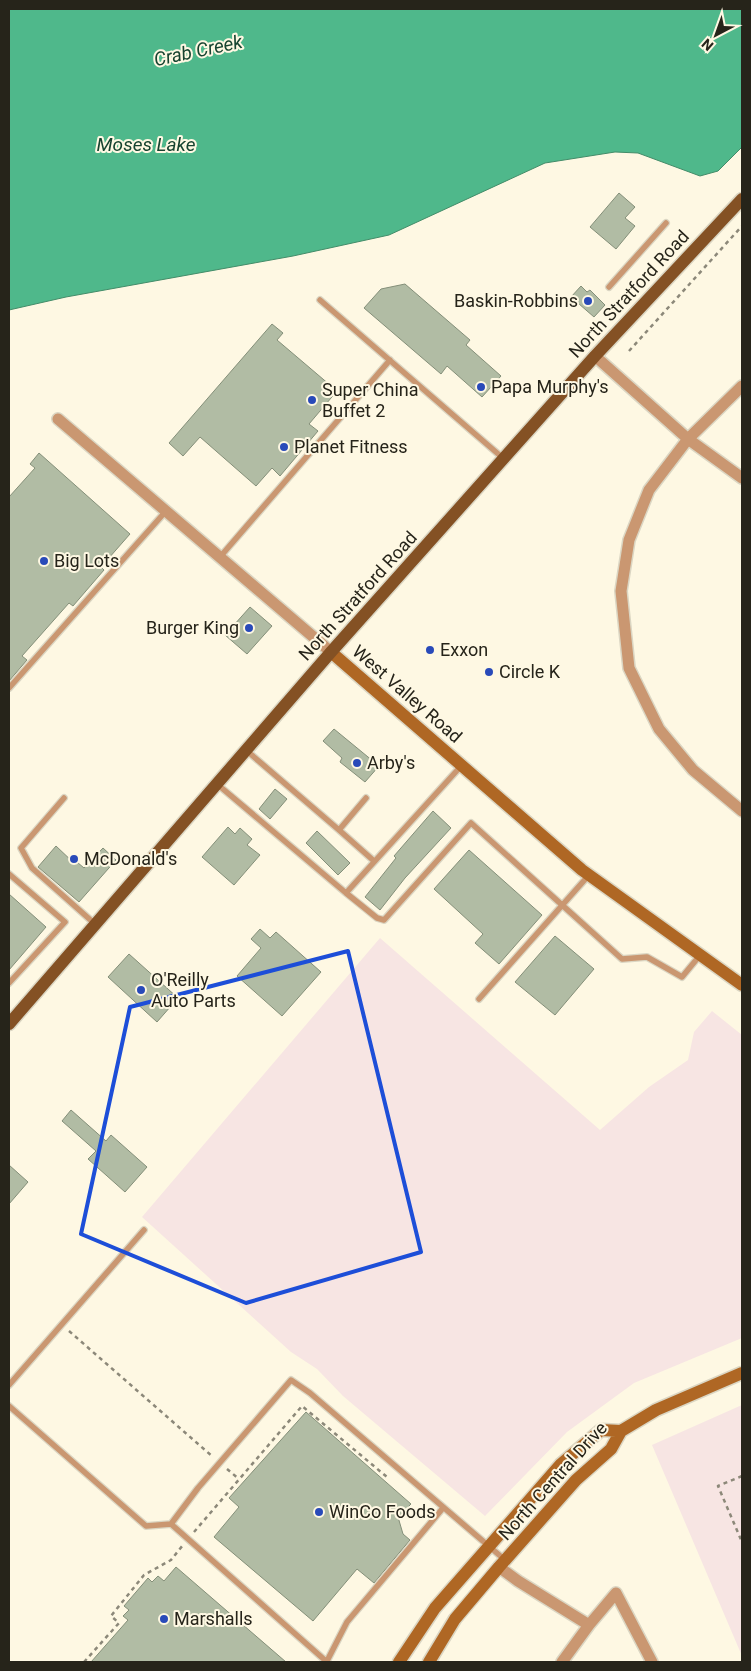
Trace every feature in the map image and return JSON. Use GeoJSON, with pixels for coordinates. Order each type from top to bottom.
{"type":"FeatureCollection","features":[{"type":"Feature","properties":{"kind":"main road","name":"North Stratford Road"},"geometry":{"type":"LineString","coordinates":[[9,1024],[332,652],[595,356],[742,199]]}},
{"type":"Feature","properties":{"kind":"main road","name":"West Valley Road"},"geometry":{"type":"LineString","coordinates":[[332,652],[589,875],[702,954],[742,985]]}},
{"type":"Feature","properties":{"kind":"main road","name":"North Central Drive"},"geometry":{"type":"LineString","coordinates":[[429,1662],[456,1619],[502,1563],[576,1480],[611,1449],[621,1431],[656,1410],[742,1373]]}},
{"type":"Feature","properties":{"kind":"main road"},"geometry":{"type":"LineString","coordinates":[[399,1662],[435,1608],[561,1464],[600,1430],[621,1431]]}},
{"type":"Feature","properties":{"kind":"street"},"geometry":{"type":"LineString","coordinates":[[595,356],[688,439],[742,478]]}},
{"type":"Feature","properties":{"kind":"street"},"geometry":{"type":"LineString","coordinates":[[742,386],[688,439],[649,490],[629,540],[621,590],[629,668],[659,729],[693,770],[742,811]]}},
{"type":"Feature","properties":{"kind":"street","name":"West Valley Road"},"geometry":{"type":"LineString","coordinates":[[58,419],[332,652]]}},
{"type":"Feature","properties":{"kind":"street"},"geometry":{"type":"LineString","coordinates":[[502,1563],[518,1581],[589,1625]]}},
{"type":"Feature","properties":{"kind":"street"},"geometry":{"type":"LineString","coordinates":[[562,1662],[589,1625],[616,1593],[652,1662]]}},
{"type":"Feature","properties":{"kind":"lane"},"geometry":{"type":"LineString","coordinates":[[609,287],[666,223]]}},
{"type":"Feature","properties":{"kind":"lane"},"geometry":{"type":"LineString","coordinates":[[320,300],[504,459]]}},
{"type":"Feature","properties":{"kind":"lane"},"geometry":{"type":"LineString","coordinates":[[220,557],[390,360]]}},
{"type":"Feature","properties":{"kind":"lane"},"geometry":{"type":"LineString","coordinates":[[9,688],[166,511]]}},
{"type":"Feature","properties":{"kind":"lane"},"geometry":{"type":"LineString","coordinates":[[246,750],[374,860]]}},
{"type":"Feature","properties":{"kind":"lane"},"geometry":{"type":"LineString","coordinates":[[346,893],[462,764]]}},
{"type":"Feature","properties":{"kind":"lane"},"geometry":{"type":"LineString","coordinates":[[217,784],[377,918],[384,920],[471,823],[622,959],[647,957],[682,976],[702,954]]}},
{"type":"Feature","properties":{"kind":"lane"},"geometry":{"type":"LineString","coordinates":[[64,798],[21,848],[32,868],[95,924]]}},
{"type":"Feature","properties":{"kind":"lane"},"geometry":{"type":"LineString","coordinates":[[340,830],[366,798]]}},
{"type":"Feature","properties":{"kind":"lane"},"geometry":{"type":"LineString","coordinates":[[9,874],[65,922],[9,983]]}},
{"type":"Feature","properties":{"kind":"lane"},"geometry":{"type":"LineString","coordinates":[[479,999],[589,875]]}},
{"type":"Feature","properties":{"kind":"lane"},"geometry":{"type":"LineString","coordinates":[[9,1385],[144,1230]]}},
{"type":"Feature","properties":{"kind":"lane"},"geometry":{"type":"LineString","coordinates":[[171,1524],[291,1380],[310,1393],[488,1547],[502,1563]]}},
{"type":"Feature","properties":{"kind":"lane"},"geometry":{"type":"LineString","coordinates":[[9,1406],[146,1526],[171,1524],[327,1662],[347,1622],[443,1508]]}},
{"type":"Feature","properties":{"kind":"path"},"geometry":{"type":"LineString","coordinates":[[629,351],[742,226]]}},
{"type":"Feature","properties":{"kind":"path"},"geometry":{"type":"LineString","coordinates":[[62,1325],[239,1480]]}},
{"type":"Feature","properties":{"kind":"path"},"geometry":{"type":"LineString","coordinates":[[84,1662],[119,1623],[111,1616],[144,1575],[171,1560],[302,1406],[386,1478]]}},
{"type":"Feature","properties":{"kind":"path"},"geometry":{"type":"LineString","coordinates":[[742,1476],[718,1486],[742,1542]]}},
{"type":"Feature","properties":{"kind":"highlighted area"},"geometry":{"type":"Polygon","coordinates":[[[348,951],[421,1252],[246,1303],[81,1234],[130,1007],[348,951]]]}},
{"type":"Feature","properties":{"kind":"shaded area"},"geometry":{"type":"Polygon","coordinates":[[[380,938],[600,1130],[649,1087],[688,1060],[694,1032],[712,1011],[742,1035],[742,1338],[634,1383],[567,1432],[485,1516],[343,1396],[317,1369],[291,1352],[142,1217],[380,938]]]}},
{"type":"Feature","properties":{"kind":"shaded area"},"geometry":{"type":"Polygon","coordinates":[[[742,1405],[742,1656],[652,1445],[742,1405]]]}},
{"type":"Feature","properties":{"kind":"water","name":"Moses Lake"},"geometry":{"type":"Polygon","coordinates":[[[9,9],[742,9],[742,147],[718,171],[700,176],[638,153],[615,152],[545,163],[389,235],[293,256],[66,297],[9,310],[9,9]]]}},
{"type":"Feature","properties":{"kind":"building"},"geometry":{"type":"Polygon","coordinates":[[[619,193],[635,207],[625,218],[635,226],[616,249],[590,227],[619,193]]]}},
{"type":"Feature","properties":{"kind":"building"},"geometry":{"type":"Polygon","coordinates":[[[405,284],[470,340],[466,345],[501,376],[482,397],[447,366],[441,374],[364,308],[381,289],[405,284]]]}},
{"type":"Feature","properties":{"kind":"building","name":"Baskin-Robbins"},"geometry":{"type":"Polygon","coordinates":[[[581,286],[587,292],[590,290],[605,305],[594,317],[571,297],[581,286]]]}},
{"type":"Feature","properties":{"kind":"building"},"geometry":{"type":"Polygon","coordinates":[[[272,324],[283,333],[277,340],[337,391],[309,424],[318,431],[280,476],[272,468],[256,486],[200,437],[183,456],[169,443],[272,324]]]}},
{"type":"Feature","properties":{"kind":"building"},"geometry":{"type":"Polygon","coordinates":[[[39,453],[130,534],[101,567],[104,570],[73,606],[69,603],[22,656],[27,660],[9,681],[9,497],[35,468],[30,464],[39,453]]]}},
{"type":"Feature","properties":{"kind":"building"},"geometry":{"type":"Polygon","coordinates":[[[250,607],[272,626],[247,654],[225,635],[250,607]]]}},
{"type":"Feature","properties":{"kind":"building"},"geometry":{"type":"Polygon","coordinates":[[[334,729],[379,766],[365,782],[340,762],[342,758],[323,741],[334,729]]]}},
{"type":"Feature","properties":{"kind":"building"},"geometry":{"type":"Polygon","coordinates":[[[275,789],[287,799],[270,819],[259,809],[275,789]]]}},
{"type":"Feature","properties":{"kind":"building"},"geometry":{"type":"Polygon","coordinates":[[[433,811],[451,828],[405,878],[380,910],[365,897],[396,858],[394,856],[433,811]]]}},
{"type":"Feature","properties":{"kind":"building"},"geometry":{"type":"Polygon","coordinates":[[[228,827],[235,834],[240,828],[252,839],[247,845],[260,855],[234,885],[202,857],[228,827]]]}},
{"type":"Feature","properties":{"kind":"building"},"geometry":{"type":"Polygon","coordinates":[[[317,831],[350,863],[338,875],[306,843],[317,831]]]}},
{"type":"Feature","properties":{"kind":"building"},"geometry":{"type":"Polygon","coordinates":[[[56,846],[75,864],[77,862],[84,868],[103,848],[116,860],[79,902],[38,867],[56,846]]]}},
{"type":"Feature","properties":{"kind":"building"},"geometry":{"type":"Polygon","coordinates":[[[469,850],[542,915],[499,964],[475,943],[483,934],[434,889],[469,850]]]}},
{"type":"Feature","properties":{"kind":"building"},"geometry":{"type":"Polygon","coordinates":[[[9,894],[46,927],[9,970],[9,894]]]}},
{"type":"Feature","properties":{"kind":"building"},"geometry":{"type":"Polygon","coordinates":[[[260,929],[270,938],[276,932],[321,972],[282,1016],[237,976],[261,948],[251,939],[260,929]]]}},
{"type":"Feature","properties":{"kind":"building"},"geometry":{"type":"Polygon","coordinates":[[[555,936],[594,969],[555,1015],[515,982],[555,936]]]}},
{"type":"Feature","properties":{"kind":"building"},"geometry":{"type":"Polygon","coordinates":[[[129,954],[178,998],[157,1022],[108,977],[129,954]]]}},
{"type":"Feature","properties":{"kind":"building"},"geometry":{"type":"Polygon","coordinates":[[[71,1110],[106,1141],[111,1135],[147,1167],[125,1192],[88,1159],[96,1151],[62,1121],[71,1110]]]}},
{"type":"Feature","properties":{"kind":"building"},"geometry":{"type":"Polygon","coordinates":[[[9,1165],[28,1182],[9,1204],[9,1165]]]}},
{"type":"Feature","properties":{"kind":"building","name":"WinCo Foods"},"geometry":{"type":"Polygon","coordinates":[[[306,1412],[411,1504],[398,1517],[403,1534],[410,1540],[374,1583],[357,1569],[313,1621],[214,1537],[239,1507],[229,1498],[306,1412]]]}},
{"type":"Feature","properties":{"kind":"building"},"geometry":{"type":"Polygon","coordinates":[[[176,1567],[286,1662],[91,1662],[128,1620],[123,1616],[129,1610],[124,1606],[148,1578],[152,1582],[158,1576],[164,1581],[176,1567]]]}},
{"type":"Feature","properties":{"kind":"place","name":"Baskin-Robbins"},"geometry":{"type":"Point","coordinates":[588,301]}},
{"type":"Feature","properties":{"kind":"place","name":"Papa Murphy's"},"geometry":{"type":"Point","coordinates":[481,387]}},
{"type":"Feature","properties":{"kind":"place","name":"Super China Buffet 2"},"geometry":{"type":"Point","coordinates":[312,400]}},
{"type":"Feature","properties":{"kind":"place","name":"Planet Fitness"},"geometry":{"type":"Point","coordinates":[284,447]}},
{"type":"Feature","properties":{"kind":"place","name":"Big Lots"},"geometry":{"type":"Point","coordinates":[44,561]}},
{"type":"Feature","properties":{"kind":"place","name":"Burger King"},"geometry":{"type":"Point","coordinates":[249,628]}},
{"type":"Feature","properties":{"kind":"place","name":"Exxon"},"geometry":{"type":"Point","coordinates":[430,650]}},
{"type":"Feature","properties":{"kind":"place","name":"Circle K"},"geometry":{"type":"Point","coordinates":[489,672]}},
{"type":"Feature","properties":{"kind":"place","name":"Arby's"},"geometry":{"type":"Point","coordinates":[357,763]}},
{"type":"Feature","properties":{"kind":"place","name":"McDonald's"},"geometry":{"type":"Point","coordinates":[74,859]}},
{"type":"Feature","properties":{"kind":"place","name":"O'Reilly Auto Parts"},"geometry":{"type":"Point","coordinates":[141,990]}},
{"type":"Feature","properties":{"kind":"place","name":"WinCo Foods"},"geometry":{"type":"Point","coordinates":[319,1512]}},
{"type":"Feature","properties":{"kind":"place","name":"Marshalls"},"geometry":{"type":"Point","coordinates":[164,1619]}},
{"type":"Feature","properties":{"kind":"water label","name":"Crab Creek"},"geometry":{"type":"Point","coordinates":[198,50]}}]}
